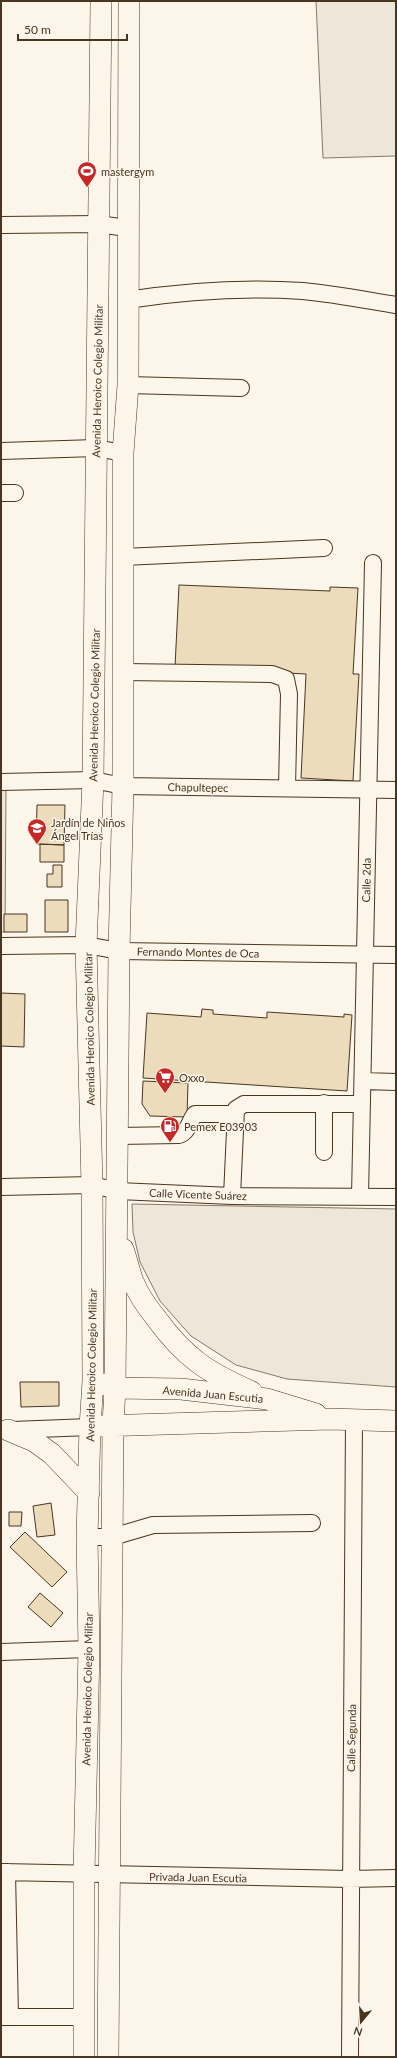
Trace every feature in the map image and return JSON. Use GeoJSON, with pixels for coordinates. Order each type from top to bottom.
{"type":"FeatureCollection","features":[{"type":"Feature","properties":{"kind":"main road","name":"Avenida Heroico Colegio Militar"},"geometry":{"type":"LineString","coordinates":[[84,2057],[84,1874],[89,1649],[87,1537],[90,1427],[94,1381],[92,1185],[86,945],[93,780],[101,1]]}},
{"type":"Feature","properties":{"kind":"main road","name":"Avenida Heroico Colegio Militar"},"geometry":{"type":"LineString","coordinates":[[108,2057],[113,1425],[115,1388],[118,1191],[118,951],[123,786],[123,453],[128,385],[127,228],[129,1]]}},
{"type":"Feature","properties":{"kind":"main road"},"geometry":{"type":"LineString","coordinates":[[117,1235],[134,1282],[148,1308],[171,1339],[189,1357],[208,1370],[267,1399]]}},
{"type":"Feature","properties":{"kind":"main road","name":"Avenida Juan Escutia"},"geometry":{"type":"LineString","coordinates":[[94,1381],[115,1388],[181,1389],[267,1399],[330,1419]]}},
{"type":"Feature","properties":{"kind":"main road","name":"Avenida Juan Escutia"},"geometry":{"type":"LineString","coordinates":[[90,1427],[113,1425],[330,1419],[396,1421]]}},
{"type":"Feature","properties":{"kind":"main road"},"geometry":{"type":"LineString","coordinates":[[5,1430],[34,1441],[52,1454],[89,1493]]}},
{"type":"Feature","properties":{"kind":"street"},"geometry":{"type":"LineString","coordinates":[[1,226],[98,224],[127,228]]}},
{"type":"Feature","properties":{"kind":"street"},"geometry":{"type":"LineString","coordinates":[[127,300],[202,290],[250,289],[303,291],[396,305]]}},
{"type":"Feature","properties":{"kind":"street"},"geometry":{"type":"LineString","coordinates":[[128,385],[241,388]]}},
{"type":"Feature","properties":{"kind":"street"},"geometry":{"type":"LineString","coordinates":[[1,451],[96,448],[123,453]]}},
{"type":"Feature","properties":{"kind":"street"},"geometry":{"type":"LineString","coordinates":[[123,557],[324,548]]}},
{"type":"Feature","properties":{"kind":"street","name":"Calle 2da"},"geometry":{"type":"LineString","coordinates":[[360,1196],[373,563]]}},
{"type":"Feature","properties":{"kind":"street"},"geometry":{"type":"LineString","coordinates":[[123,672],[272,674],[286,679],[289,694],[287,788]]}},
{"type":"Feature","properties":{"kind":"street","name":"Chapultepec"},"geometry":{"type":"LineString","coordinates":[[1,782],[93,780],[123,786],[396,790]]}},
{"type":"Feature","properties":{"kind":"street","name":"Fernando Montes de Oca"},"geometry":{"type":"LineString","coordinates":[[1,946],[86,945],[118,951],[396,955]]}},
{"type":"Feature","properties":{"kind":"street"},"geometry":{"type":"LineString","coordinates":[[363,1081],[396,1082]]}},
{"type":"Feature","properties":{"kind":"street"},"geometry":{"type":"LineString","coordinates":[[324,1103],[324,1152]]}},
{"type":"Feature","properties":{"kind":"street"},"geometry":{"type":"LineString","coordinates":[[232,1196],[236,1109],[244,1104],[362,1104]]}},
{"type":"Feature","properties":{"kind":"street"},"geometry":{"type":"LineString","coordinates":[[118,1136],[179,1134],[184,1133],[195,1114],[236,1114]]}},
{"type":"Feature","properties":{"kind":"street","name":"Calle Vicente Suárez"},"geometry":{"type":"LineString","coordinates":[[1,1187],[92,1185],[118,1191],[232,1196],[396,1197]]}},
{"type":"Feature","properties":{"kind":"street","name":"Calle Segunda"},"geometry":{"type":"LineString","coordinates":[[350,2057],[354,1419]]}},
{"type":"Feature","properties":{"kind":"street"},"geometry":{"type":"LineString","coordinates":[[5,1430],[90,1427]]}},
{"type":"Feature","properties":{"kind":"street"},"geometry":{"type":"LineString","coordinates":[[87,1537],[112,1537],[153,1525],[312,1523]]}},
{"type":"Feature","properties":{"kind":"street"},"geometry":{"type":"LineString","coordinates":[[1,1652],[89,1649]]}},
{"type":"Feature","properties":{"kind":"street"},"geometry":{"type":"LineString","coordinates":[[4,1872],[6,2017],[84,2017]]}},
{"type":"Feature","properties":{"kind":"street","name":"Privada Juan Escutia"},"geometry":{"type":"LineString","coordinates":[[4,1872],[350,1879],[396,1878]]}},
{"type":"Feature","properties":{"kind":"shaded area"},"geometry":{"type":"Polygon","coordinates":[[[316,1],[396,1],[396,156],[323,158],[316,1]]]}},
{"type":"Feature","properties":{"kind":"shaded area"},"geometry":{"type":"Polygon","coordinates":[[[1,789],[6,789],[5,932],[1,932],[1,789]]]}},
{"type":"Feature","properties":{"kind":"shaded area"},"geometry":{"type":"Polygon","coordinates":[[[132,1204],[396,1209],[396,1387],[287,1379],[236,1365],[191,1336],[160,1301],[140,1262],[133,1232],[132,1204]]]}},
{"type":"Feature","properties":{"kind":"building"},"geometry":{"type":"Polygon","coordinates":[[[179,585],[330,591],[330,587],[358,588],[353,674],[359,674],[353,781],[301,778],[306,674],[175,667],[179,585]]]}},
{"type":"Feature","properties":{"kind":"building"},"geometry":{"type":"Polygon","coordinates":[[[37,805],[65,805],[64,845],[36,844],[37,805]]]}},
{"type":"Feature","properties":{"kind":"building"},"geometry":{"type":"Polygon","coordinates":[[[40,844],[64,845],[64,862],[40,862],[40,844]]]}},
{"type":"Feature","properties":{"kind":"building"},"geometry":{"type":"Polygon","coordinates":[[[53,865],[62,865],[62,887],[47,887],[47,874],[53,874],[53,865]]]}},
{"type":"Feature","properties":{"kind":"building"},"geometry":{"type":"Polygon","coordinates":[[[45,900],[68,900],[68,932],[45,932],[45,900]]]}},
{"type":"Feature","properties":{"kind":"building"},"geometry":{"type":"Polygon","coordinates":[[[4,914],[27,914],[27,932],[4,932],[4,914]]]}},
{"type":"Feature","properties":{"kind":"building"},"geometry":{"type":"Polygon","coordinates":[[[1,993],[25,994],[24,1047],[1,1046],[1,993]]]}},
{"type":"Feature","properties":{"kind":"building"},"geometry":{"type":"Polygon","coordinates":[[[202,1009],[213,1010],[213,1014],[267,1018],[267,1012],[344,1017],[344,1014],[352,1015],[347,1091],[143,1078],[147,1013],[201,1017],[202,1009]]]}},
{"type":"Feature","properties":{"kind":"building","name":"Oxxo"},"geometry":{"type":"Polygon","coordinates":[[[143,1081],[188,1083],[187,1117],[150,1116],[142,1104],[143,1081]]]}},
{"type":"Feature","properties":{"kind":"building"},"geometry":{"type":"Polygon","coordinates":[[[20,1382],[59,1382],[59,1406],[21,1407],[20,1382]]]}},
{"type":"Feature","properties":{"kind":"building"},"geometry":{"type":"Polygon","coordinates":[[[51,1503],[55,1535],[37,1537],[33,1506],[51,1503]]]}},
{"type":"Feature","properties":{"kind":"building"},"geometry":{"type":"Polygon","coordinates":[[[9,1512],[22,1512],[21,1526],[9,1526],[9,1512]]]}},
{"type":"Feature","properties":{"kind":"building"},"geometry":{"type":"Polygon","coordinates":[[[25,1532],[67,1572],[52,1587],[10,1547],[25,1532]]]}},
{"type":"Feature","properties":{"kind":"building"},"geometry":{"type":"Polygon","coordinates":[[[40,1593],[63,1613],[51,1627],[28,1607],[40,1593]]]}},
{"type":"Feature","properties":{"kind":"place","name":"mastergym"},"geometry":{"type":"Point","coordinates":[87,188]}},
{"type":"Feature","properties":{"kind":"place","name":"Jardín de Niños Ángel Trías"},"geometry":{"type":"Point","coordinates":[37,845]}},
{"type":"Feature","properties":{"kind":"place","name":"Oxxo"},"geometry":{"type":"Point","coordinates":[165,1094]}},
{"type":"Feature","properties":{"kind":"place","name":"Pemex E03903"},"geometry":{"type":"Point","coordinates":[170,1143]}}]}
